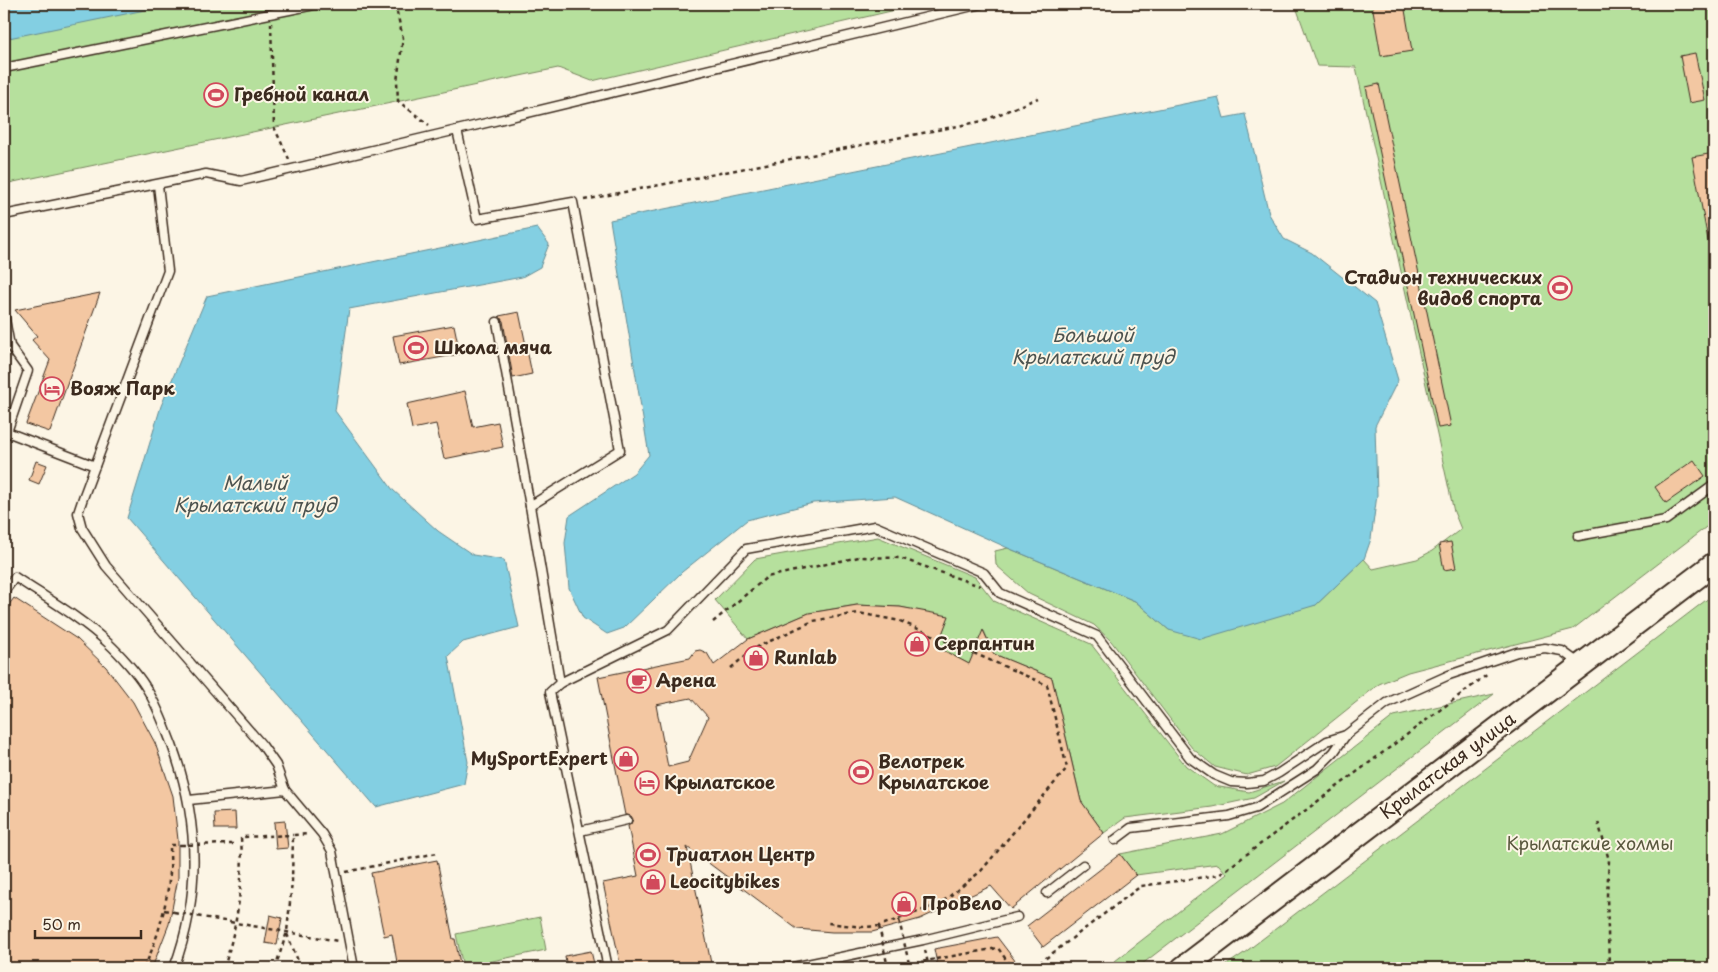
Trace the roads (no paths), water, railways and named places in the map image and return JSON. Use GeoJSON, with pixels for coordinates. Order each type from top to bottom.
{"type":"FeatureCollection","features":[{"type":"Feature","properties":{"kind":"main road","name":"Крылатская улица"},"geometry":{"type":"LineString","coordinates":[[1183,968],[1714,564]]}},
{"type":"Feature","properties":{"kind":"lane"},"geometry":{"type":"LineString","coordinates":[[4,68],[319,4]]}},
{"type":"Feature","properties":{"kind":"lane"},"geometry":{"type":"LineString","coordinates":[[4,215],[206,174],[242,181],[981,4]]}},
{"type":"Feature","properties":{"kind":"lane"},"geometry":{"type":"LineString","coordinates":[[457,130],[477,219],[572,202],[620,450],[530,506]]}},
{"type":"Feature","properties":{"kind":"lane"},"geometry":{"type":"LineString","coordinates":[[158,185],[168,271],[78,513],[82,528],[106,566],[262,745],[276,765],[285,790],[322,834],[332,851],[338,874],[354,968]]}},
{"type":"Feature","properties":{"kind":"lane"},"geometry":{"type":"LineString","coordinates":[[4,314],[10,346],[28,371],[7,432],[95,466]]}},
{"type":"Feature","properties":{"kind":"lane"},"geometry":{"type":"LineString","coordinates":[[497,322],[560,683]]}},
{"type":"Feature","properties":{"kind":"lane"},"geometry":{"type":"LineString","coordinates":[[1578,536],[1666,520],[1714,484]]}},
{"type":"Feature","properties":{"kind":"lane"},"geometry":{"type":"LineString","coordinates":[[608,968],[550,692],[560,683],[668,630],[746,549],[875,526],[984,573],[1000,593],[1097,636],[1190,758],[1214,775],[1231,782],[1247,784],[1264,781],[1326,741],[1346,734],[1387,703],[1449,676],[1517,652],[1545,648],[1562,651],[1581,665]]}},
{"type":"Feature","properties":{"kind":"lane"},"geometry":{"type":"LineString","coordinates":[[4,592],[15,577],[75,617],[108,643],[145,686],[167,733],[179,764],[189,800],[193,832],[194,870],[191,901],[185,934],[174,968]]}},
{"type":"Feature","properties":{"kind":"lane"},"geometry":{"type":"LineString","coordinates":[[1115,840],[1130,828],[1228,816],[1256,808],[1317,769],[1334,752],[1346,734]]}},
{"type":"Feature","properties":{"kind":"lane"},"geometry":{"type":"LineString","coordinates":[[189,800],[285,790]]}},
{"type":"Feature","properties":{"kind":"lane"},"geometry":{"type":"LineString","coordinates":[[580,831],[626,820]]}},
{"type":"Feature","properties":{"kind":"lane"},"geometry":{"type":"LineString","coordinates":[[1047,893],[1083,865]]}},
{"type":"Feature","properties":{"kind":"lane"},"geometry":{"type":"LineString","coordinates":[[788,968],[923,940],[1017,917]]}},
{"type":"Feature","properties":{"kind":"water"},"geometry":{"type":"Polygon","coordinates":[[[4,4],[174,4],[4,39],[4,4]]]}},
{"type":"Feature","properties":{"kind":"water","name":"Большой Крылатский пруд"},"geometry":{"type":"Polygon","coordinates":[[[1218,97],[1224,118],[1245,114],[1269,214],[1284,239],[1312,253],[1375,303],[1398,380],[1375,426],[1377,495],[1371,539],[1364,559],[1316,605],[1201,639],[1169,630],[1135,601],[1008,548],[895,497],[813,503],[747,520],[682,572],[624,628],[607,634],[583,618],[569,588],[565,543],[569,516],[634,473],[649,455],[610,220],[1218,97]]]}},
{"type":"Feature","properties":{"kind":"water","name":"Малый Крылатский пруд"},"geometry":{"type":"Polygon","coordinates":[[[537,228],[549,244],[540,267],[522,277],[349,309],[335,411],[393,490],[438,531],[473,555],[504,560],[519,627],[463,642],[448,656],[468,762],[464,784],[376,807],[127,518],[161,406],[207,296],[537,228]]]}},
{"type":"Feature","properties":{"kind":"place","name":"Гребной канал"},"geometry":{"type":"Point","coordinates":[216,95]}},
{"type":"Feature","properties":{"kind":"place","name":"Стадион технических видов спорта"},"geometry":{"type":"Point","coordinates":[1560,288]}},
{"type":"Feature","properties":{"kind":"place","name":"Школа мяча"},"geometry":{"type":"Point","coordinates":[416,348]}},
{"type":"Feature","properties":{"kind":"place","name":"Вояж Парк"},"geometry":{"type":"Point","coordinates":[52,389]}},
{"type":"Feature","properties":{"kind":"place","name":"Серпантин"},"geometry":{"type":"Point","coordinates":[917,644]}},
{"type":"Feature","properties":{"kind":"place","name":"Runlab"},"geometry":{"type":"Point","coordinates":[756,658]}},
{"type":"Feature","properties":{"kind":"place","name":"Арена"},"geometry":{"type":"Point","coordinates":[639,681]}},
{"type":"Feature","properties":{"kind":"place","name":"MySportExpert"},"geometry":{"type":"Point","coordinates":[626,759]}},
{"type":"Feature","properties":{"kind":"place","name":"Велотрек Крылатское"},"geometry":{"type":"Point","coordinates":[861,772]}},
{"type":"Feature","properties":{"kind":"place","name":"Крылатское"},"geometry":{"type":"Point","coordinates":[647,783]}},
{"type":"Feature","properties":{"kind":"place","name":"Триатлон Центр"},"geometry":{"type":"Point","coordinates":[648,855]}},
{"type":"Feature","properties":{"kind":"place","name":"Leocitybikes"},"geometry":{"type":"Point","coordinates":[653,882]}},
{"type":"Feature","properties":{"kind":"place","name":"ПроВело"},"geometry":{"type":"Point","coordinates":[904,904]}},
{"type":"Feature","properties":{"kind":"park label","name":"Крылатские холмы"},"geometry":{"type":"Point","coordinates":[1590,844]}}]}
